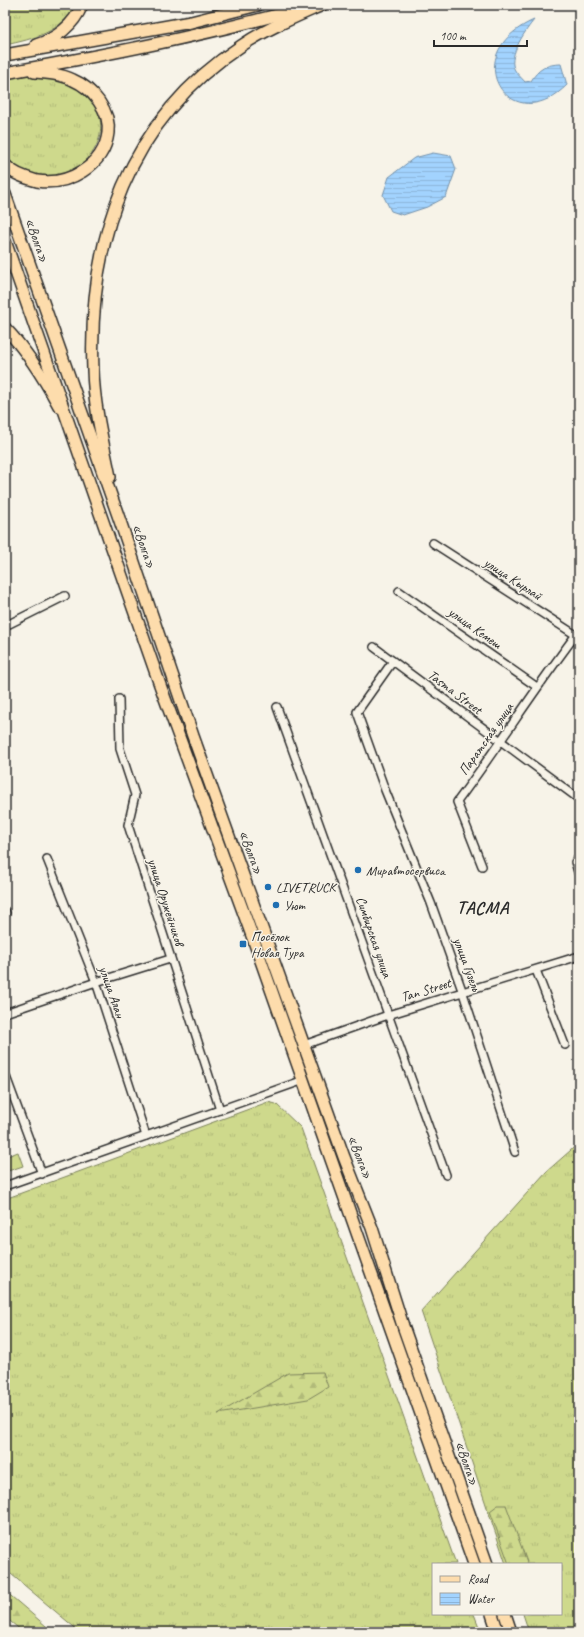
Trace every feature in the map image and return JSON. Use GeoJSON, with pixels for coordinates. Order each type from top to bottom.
{"type":"FeatureCollection","features":[{"type":"Feature","properties":{"kind":"main road"},"geometry":{"type":"LineString","coordinates":[[5,55],[44,42],[60,33],[73,20],[82,5]]}},
{"type":"Feature","properties":{"kind":"main road"},"geometry":{"type":"LineString","coordinates":[[5,55],[191,22],[258,5]]}},
{"type":"Feature","properties":{"kind":"main road"},"geometry":{"type":"LineString","coordinates":[[5,74],[137,48],[247,24],[314,5]]}},
{"type":"Feature","properties":{"kind":"main road"},"geometry":{"type":"LineString","coordinates":[[120,521],[97,410],[93,371],[95,291],[105,235],[124,180],[137,156],[153,132],[194,82],[242,45],[288,20],[322,5]]}},
{"type":"Feature","properties":{"kind":"main road"},"geometry":{"type":"LineString","coordinates":[[5,165],[17,174],[31,180],[48,183],[65,180],[81,174],[95,160],[104,148],[108,132],[103,107],[85,87],[74,80],[60,75],[22,70]]}},
{"type":"Feature","properties":{"kind":"main road","name":"«Волга»"},"geometry":{"type":"LineString","coordinates":[[5,194],[120,521],[193,736],[344,1157],[372,1228],[403,1326],[487,1563]]}},
{"type":"Feature","properties":{"kind":"main road","name":"«Волга»"},"geometry":{"type":"LineString","coordinates":[[5,241],[160,685],[204,800],[474,1563]]}},
{"type":"Feature","properties":{"kind":"main road"},"geometry":{"type":"LineString","coordinates":[[5,328],[16,340],[38,370],[71,427]]}},
{"type":"Feature","properties":{"kind":"main road"},"geometry":{"type":"LineString","coordinates":[[492,1615],[498,1632]]}},
{"type":"Feature","properties":{"kind":"main road"},"geometry":{"type":"LineString","coordinates":[[505,1615],[511,1632]]}},
{"type":"Feature","properties":{"kind":"street","name":"улица Кырлай"},"geometry":{"type":"LineString","coordinates":[[433,543],[577,637]]}},
{"type":"Feature","properties":{"kind":"street","name":"улица Кемеш"},"geometry":{"type":"LineString","coordinates":[[399,591],[537,687]]}},
{"type":"Feature","properties":{"kind":"street"},"geometry":{"type":"LineString","coordinates":[[5,626],[65,596]]}},
{"type":"Feature","properties":{"kind":"street","name":"Паратская улица"},"geometry":{"type":"LineString","coordinates":[[482,866],[457,802],[501,742],[537,687],[577,637]]}},
{"type":"Feature","properties":{"kind":"street","name":"Tasma Street"},"geometry":{"type":"LineString","coordinates":[[374,647],[579,799]]}},
{"type":"Feature","properties":{"kind":"street","name":"улица Гузель"},"geometry":{"type":"LineString","coordinates":[[393,662],[357,712],[384,790],[431,903],[464,993],[515,1152]]}},
{"type":"Feature","properties":{"kind":"street","name":"улица Оружейников"},"geometry":{"type":"LineString","coordinates":[[119,699],[120,749],[135,795],[128,825],[220,1110]]}},
{"type":"Feature","properties":{"kind":"street","name":"Симбирская улица"},"geometry":{"type":"LineString","coordinates":[[277,707],[446,1175]]}},
{"type":"Feature","properties":{"kind":"street"},"geometry":{"type":"LineString","coordinates":[[579,857],[575,862],[579,875]]}},
{"type":"Feature","properties":{"kind":"street","name":"улица Алан"},"geometry":{"type":"LineString","coordinates":[[47,859],[96,982],[146,1136]]}},
{"type":"Feature","properties":{"kind":"street","name":"Tan Street"},"geometry":{"type":"LineString","coordinates":[[304,1045],[388,1015],[464,993],[579,956]]}},
{"type":"Feature","properties":{"kind":"street"},"geometry":{"type":"LineString","coordinates":[[5,1013],[170,959]]}},
{"type":"Feature","properties":{"kind":"street"},"geometry":{"type":"LineString","coordinates":[[536,970],[565,1045]]}},
{"type":"Feature","properties":{"kind":"street"},"geometry":{"type":"LineString","coordinates":[[5,1074],[42,1174]]}},
{"type":"Feature","properties":{"kind":"street"},"geometry":{"type":"LineString","coordinates":[[5,1186],[304,1080]]}},
{"type":"Feature","properties":{"kind":"green space"},"geometry":{"type":"Polygon","coordinates":[[[5,5],[76,5],[63,22],[55,28],[36,37],[5,45],[5,5]]]}},
{"type":"Feature","properties":{"kind":"green space"},"geometry":{"type":"Polygon","coordinates":[[[36,73],[71,84],[91,100],[100,119],[99,139],[90,156],[74,169],[54,176],[30,174],[5,160],[5,78],[36,73]]]}},
{"type":"Feature","properties":{"kind":"green space"},"geometry":{"type":"Polygon","coordinates":[[[268,1102],[276,1104],[301,1128],[456,1563],[432,1563],[432,1615],[474,1615],[481,1632],[80,1632],[5,1569],[5,1199],[268,1102]]]}},
{"type":"Feature","properties":{"kind":"green space"},"geometry":{"type":"Polygon","coordinates":[[[579,1143],[579,1632],[529,1632],[523,1615],[562,1615],[562,1563],[506,1563],[421,1311],[546,1172],[579,1143]]]}},
{"type":"Feature","properties":{"kind":"green space"},"geometry":{"type":"Polygon","coordinates":[[[18,1152],[23,1166],[5,1172],[5,1157],[18,1152]]]}},
{"type":"Feature","properties":{"kind":"green space"},"geometry":{"type":"Polygon","coordinates":[[[323,1372],[328,1387],[308,1399],[218,1414],[288,1373],[323,1372]]]}},
{"type":"Feature","properties":{"kind":"green space"},"geometry":{"type":"Polygon","coordinates":[[[498,1505],[506,1505],[526,1563],[509,1563],[490,1511],[498,1505]]]}},
{"type":"Feature","properties":{"kind":"green space"},"geometry":{"type":"Polygon","coordinates":[[[5,1591],[53,1632],[23,1632],[5,1617],[5,1591]]]}},
{"type":"Feature","properties":{"kind":"water"},"geometry":{"type":"Polygon","coordinates":[[[534,20],[523,35],[514,53],[513,65],[515,70],[525,82],[531,81],[540,70],[547,66],[561,64],[567,85],[546,100],[527,103],[511,98],[500,87],[495,71],[498,53],[510,35],[534,20]]]}},
{"type":"Feature","properties":{"kind":"water"},"geometry":{"type":"Polygon","coordinates":[[[433,153],[451,156],[456,169],[446,197],[427,207],[403,215],[391,211],[383,195],[389,177],[414,158],[433,153]]]}},
{"type":"Feature","properties":{"kind":"place","name":"Миравтосервиса"},"geometry":{"type":"Point","coordinates":[358,870]}},
{"type":"Feature","properties":{"kind":"place","name":"LIVETRUCK"},"geometry":{"type":"Point","coordinates":[268,887]}},
{"type":"Feature","properties":{"kind":"place","name":"Уют"},"geometry":{"type":"Point","coordinates":[276,905]}},
{"type":"Feature","properties":{"kind":"place","name":"Посёлок Новая Тура"},"geometry":{"type":"Point","coordinates":[243,944]}},
{"type":"Feature","properties":{"kind":"district","name":"ТАСМА"},"geometry":{"type":"Point","coordinates":[483,908]}}]}
